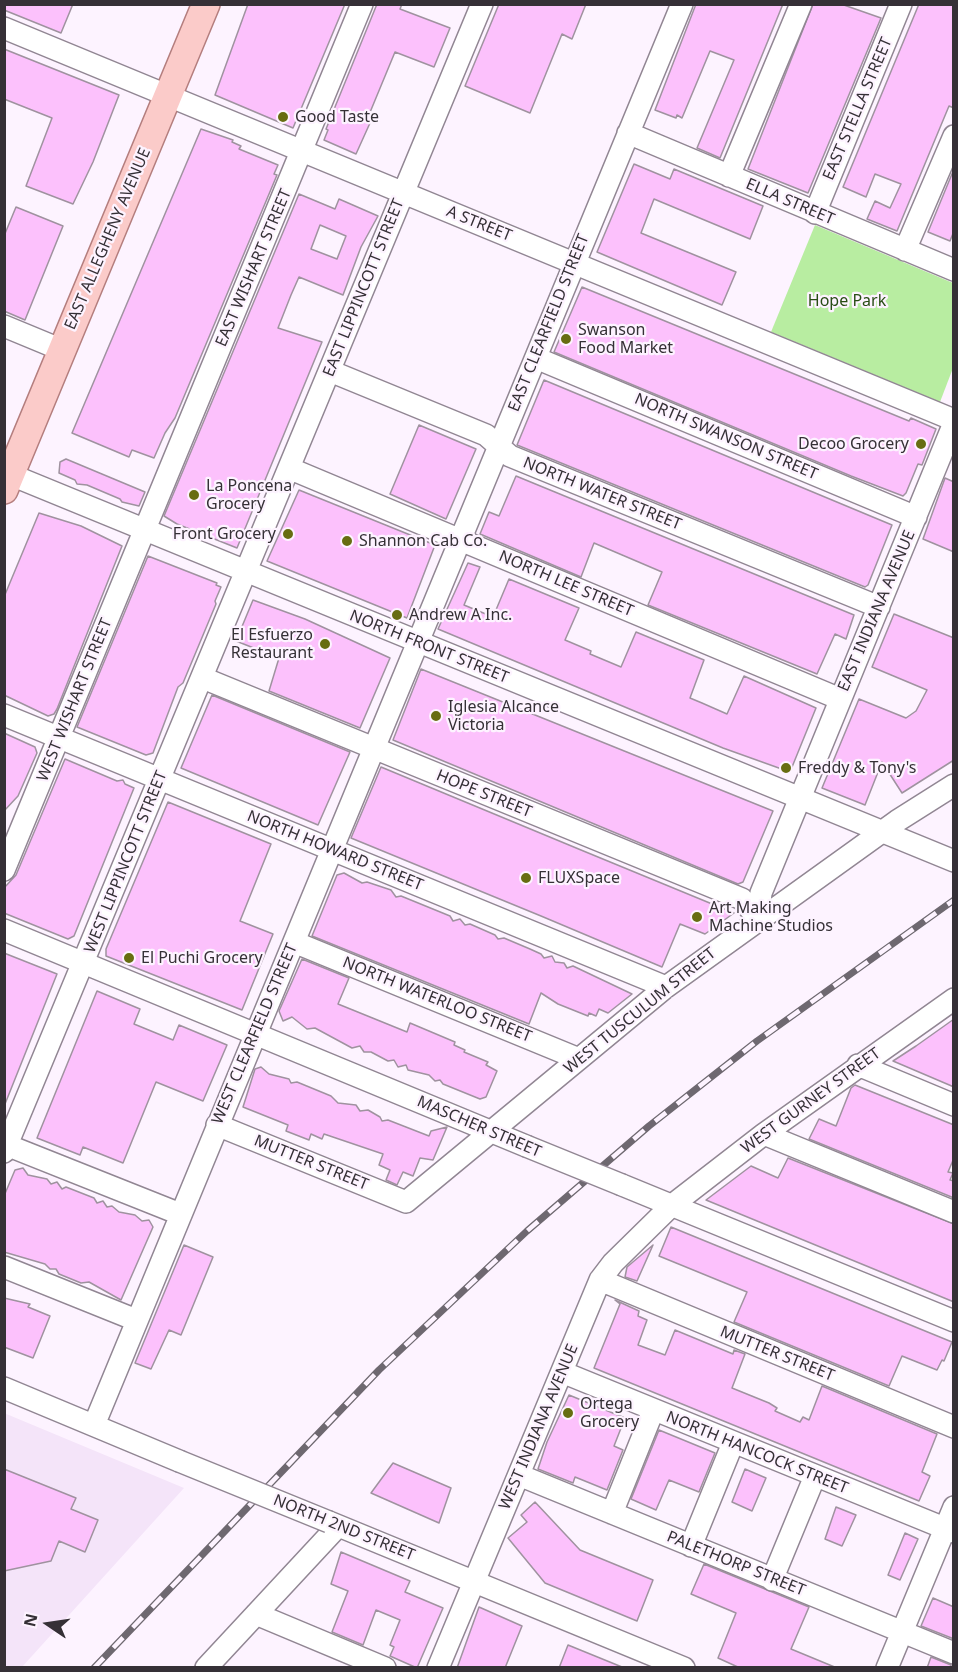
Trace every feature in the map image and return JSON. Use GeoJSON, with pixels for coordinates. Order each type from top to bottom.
{"type":"FeatureCollection","features":[{"type":"Feature","properties":{"kind":"main road","name":"EAST ALLEGHENY AVENUE"},"geometry":{"type":"LineString","coordinates":[[7,479],[206,4]]}},
{"type":"Feature","properties":{"kind":"street","name":"EAST WISHART STREET"},"geometry":{"type":"LineString","coordinates":[[144,531],[362,4]]}},
{"type":"Feature","properties":{"kind":"street","name":"EAST CLEARFIELD STREET"},"geometry":{"type":"LineString","coordinates":[[416,642],[682,4]]}},
{"type":"Feature","properties":{"kind":"street"},"geometry":{"type":"LineString","coordinates":[[729,176],[801,4]]}},
{"type":"Feature","properties":{"kind":"street","name":"EAST STELLA STREET"},"geometry":{"type":"LineString","coordinates":[[815,213],[902,4]]}},
{"type":"Feature","properties":{"kind":"street","name":"EAST LIPPINCOTT STREET"},"geometry":{"type":"LineString","coordinates":[[247,572],[403,193],[476,6]]}},
{"type":"Feature","properties":{"kind":"street","name":"A STREET"},"geometry":{"type":"LineString","coordinates":[[4,28],[954,421]]}},
{"type":"Feature","properties":{"kind":"street","name":"ELLA STREET"},"geometry":{"type":"LineString","coordinates":[[628,133],[954,270]]}},
{"type":"Feature","properties":{"kind":"street"},"geometry":{"type":"LineString","coordinates":[[905,250],[954,136]]}},
{"type":"Feature","properties":{"kind":"street"},"geometry":{"type":"LineString","coordinates":[[4,326],[62,350]]}},
{"type":"Feature","properties":{"kind":"street","name":"NORTH SWANSON STREET"},"geometry":{"type":"LineString","coordinates":[[536,358],[916,517]]}},
{"type":"Feature","properties":{"kind":"street","name":"NORTH WATER STREET"},"geometry":{"type":"LineString","coordinates":[[330,371],[486,435],[510,456],[879,607]]}},
{"type":"Feature","properties":{"kind":"street","name":"EAST INDIANA AVENUE"},"geometry":{"type":"LineString","coordinates":[[800,799],[954,421]]}},
{"type":"Feature","properties":{"kind":"street","name":"NORTH LEE STREET"},"geometry":{"type":"LineString","coordinates":[[291,469],[840,699]]}},
{"type":"Feature","properties":{"kind":"street","name":"NORTH FRONT STREET"},"geometry":{"type":"LineString","coordinates":[[7,479],[247,572],[954,861]]}},
{"type":"Feature","properties":{"kind":"street","name":"WEST WISHART STREET"},"geometry":{"type":"LineString","coordinates":[[4,870],[144,531]]}},
{"type":"Feature","properties":{"kind":"street","name":"WEST LIPPINCOTT STREET"},"geometry":{"type":"LineString","coordinates":[[5,1147],[84,964],[247,572]]}},
{"type":"Feature","properties":{"kind":"street","name":"WEST CLEARFIELD STREET"},"geometry":{"type":"LineString","coordinates":[[94,1425],[416,642]]}},
{"type":"Feature","properties":{"kind":"street","name":"HOPE STREET"},"geometry":{"type":"LineString","coordinates":[[203,678],[742,899],[758,919]]}},
{"type":"Feature","properties":{"kind":"street","name":"NORTH HOWARD STREET"},"geometry":{"type":"LineString","coordinates":[[4,715],[666,987]]}},
{"type":"Feature","properties":{"kind":"street","name":"WEST TUSCULUM STREET"},"geometry":{"type":"LineString","coordinates":[[406,1202],[666,987],[758,919],[954,785]]}},
{"type":"Feature","properties":{"kind":"street"},"geometry":{"type":"LineString","coordinates":[[758,919],[761,893],[800,799]]}},
{"type":"Feature","properties":{"kind":"street","name":"MASCHER STREET"},"geometry":{"type":"LineString","coordinates":[[4,930],[254,1035],[954,1321]]}},
{"type":"Feature","properties":{"kind":"street","name":"NORTH WATERLOO STREET"},"geometry":{"type":"LineString","coordinates":[[294,942],[579,1059]]}},
{"type":"Feature","properties":{"kind":"street","name":"WEST GURNEY STREET"},"geometry":{"type":"LineString","coordinates":[[671,1206],[858,1065],[954,999]]}},
{"type":"Feature","properties":{"kind":"street"},"geometry":{"type":"LineString","coordinates":[[858,1065],[954,1105]]}},
{"type":"Feature","properties":{"kind":"street","name":"MUTTER STREET"},"geometry":{"type":"LineString","coordinates":[[217,1125],[406,1202]]}},
{"type":"Feature","properties":{"kind":"street"},"geometry":{"type":"LineString","coordinates":[[764,1134],[954,1212]]}},
{"type":"Feature","properties":{"kind":"street"},"geometry":{"type":"LineString","coordinates":[[5,1147],[180,1214]]}},
{"type":"Feature","properties":{"kind":"street","name":"WEST INDIANA AVENUE"},"geometry":{"type":"LineString","coordinates":[[438,1668],[600,1281],[613,1263],[671,1206]]}},
{"type":"Feature","properties":{"kind":"street"},"geometry":{"type":"LineString","coordinates":[[4,1267],[136,1320]]}},
{"type":"Feature","properties":{"kind":"street","name":"MUTTER STREET"},"geometry":{"type":"LineString","coordinates":[[600,1281],[954,1427]]}},
{"type":"Feature","properties":{"kind":"street","name":"NORTH HANCOCK STREET"},"geometry":{"type":"LineString","coordinates":[[562,1372],[949,1530]]}},
{"type":"Feature","properties":{"kind":"street","name":"NORTH 2ND STREET"},"geometry":{"type":"LineString","coordinates":[[4,1388],[684,1668]]}},
{"type":"Feature","properties":{"kind":"street"},"geometry":{"type":"LineString","coordinates":[[612,1513],[653,1411]]}},
{"type":"Feature","properties":{"kind":"street"},"geometry":{"type":"LineString","coordinates":[[691,1546],[733,1443]]}},
{"type":"Feature","properties":{"kind":"street","name":"PALETHORP STREET"},"geometry":{"type":"LineString","coordinates":[[519,1475],[954,1653]]}},
{"type":"Feature","properties":{"kind":"street"},"geometry":{"type":"LineString","coordinates":[[772,1580],[815,1476]]}},
{"type":"Feature","properties":{"kind":"street"},"geometry":{"type":"LineString","coordinates":[[887,1668],[949,1530],[954,1507]]}},
{"type":"Feature","properties":{"kind":"street"},"geometry":{"type":"LineString","coordinates":[[206,1668],[333,1524]]}},
{"type":"Feature","properties":{"kind":"street"},"geometry":{"type":"LineString","coordinates":[[256,1614],[385,1668]]}},
{"type":"Feature","properties":{"kind":"shaded area"},"geometry":{"type":"Polygon","coordinates":[[[4,1413],[184,1488],[22,1667],[5,1667],[4,1413]]]}},
{"type":"Feature","properties":{"kind":"green space","name":"Hope Park"},"geometry":{"type":"Polygon","coordinates":[[[815,225],[953,283],[953,368],[940,402],[771,332],[815,225]]]}},
{"type":"Feature","properties":{"kind":"building"},"geometry":{"type":"Polygon","coordinates":[[[4,4],[73,4],[61,33],[4,10],[4,4]]]}},
{"type":"Feature","properties":{"kind":"building"},"geometry":{"type":"Polygon","coordinates":[[[248,4],[345,4],[293,128],[215,95],[248,4]]]}},
{"type":"Feature","properties":{"kind":"building"},"geometry":{"type":"Polygon","coordinates":[[[377,4],[402,4],[400,9],[450,28],[434,67],[395,52],[366,122],[370,123],[356,154],[324,140],[328,130],[326,129],[377,4]]]}},
{"type":"Feature","properties":{"kind":"building"},"geometry":{"type":"Polygon","coordinates":[[[499,4],[586,4],[572,39],[562,34],[530,113],[465,86],[499,4]]]}},
{"type":"Feature","properties":{"kind":"building"},"geometry":{"type":"Polygon","coordinates":[[[696,4],[783,4],[720,158],[697,148],[734,60],[710,51],[682,118],[655,110],[696,4]]]}},
{"type":"Feature","properties":{"kind":"building"},"geometry":{"type":"Polygon","coordinates":[[[813,4],[841,4],[881,18],[808,193],[748,169],[813,4]]]}},
{"type":"Feature","properties":{"kind":"building"},"geometry":{"type":"Polygon","coordinates":[[[919,4],[954,4],[954,108],[949,106],[897,231],[867,219],[875,201],[890,208],[901,184],[875,174],[866,197],[843,187],[919,4]]]}},
{"type":"Feature","properties":{"kind":"building"},"geometry":{"type":"Polygon","coordinates":[[[4,49],[119,95],[93,162],[73,204],[26,186],[52,118],[4,99],[4,49]]]}},
{"type":"Feature","properties":{"kind":"building"},"geometry":{"type":"Polygon","coordinates":[[[201,129],[233,140],[232,142],[241,146],[239,149],[278,165],[274,174],[277,175],[175,418],[165,433],[154,458],[132,450],[129,457],[72,433],[201,129]]]}},
{"type":"Feature","properties":{"kind":"building"},"geometry":{"type":"Polygon","coordinates":[[[634,164],[670,179],[674,169],[763,206],[750,239],[654,199],[641,233],[736,272],[722,305],[597,252],[634,164]]]}},
{"type":"Feature","properties":{"kind":"building"},"geometry":{"type":"Polygon","coordinates":[[[954,169],[954,231],[950,241],[928,232],[954,169]]]}},
{"type":"Feature","properties":{"kind":"building"},"geometry":{"type":"Polygon","coordinates":[[[299,194],[335,209],[339,199],[378,216],[361,247],[343,295],[299,277],[291,295],[278,328],[322,342],[237,548],[177,524],[164,516],[299,194]],[[320,225],[311,249],[337,259],[346,236],[320,225]]]}},
{"type":"Feature","properties":{"kind":"building"},"geometry":{"type":"Polygon","coordinates":[[[16,207],[63,226],[25,320],[4,311],[4,236],[16,207]]]}},
{"type":"Feature","properties":{"kind":"building"},"geometry":{"type":"Polygon","coordinates":[[[582,287],[909,421],[911,418],[936,429],[922,465],[918,464],[906,493],[903,496],[851,476],[554,352],[582,287]]]}},
{"type":"Feature","properties":{"kind":"building"},"geometry":{"type":"Polygon","coordinates":[[[544,380],[892,525],[868,585],[865,587],[517,445],[544,380]]]}},
{"type":"Feature","properties":{"kind":"building"},"geometry":{"type":"Polygon","coordinates":[[[419,425],[476,449],[446,519],[390,494],[419,425]]]}},
{"type":"Feature","properties":{"kind":"building"},"geometry":{"type":"Polygon","coordinates":[[[66,459],[145,492],[139,506],[122,502],[120,499],[87,485],[77,484],[75,480],[59,473],[60,462],[66,459]]]}},
{"type":"Feature","properties":{"kind":"building"},"geometry":{"type":"Polygon","coordinates":[[[516,476],[854,615],[846,639],[835,634],[817,674],[648,605],[662,572],[594,543],[581,577],[480,534],[489,512],[499,516],[516,476]]]}},
{"type":"Feature","properties":{"kind":"building"},"geometry":{"type":"Polygon","coordinates":[[[945,478],[954,482],[954,552],[923,539],[945,478]]]}},
{"type":"Feature","properties":{"kind":"building"},"geometry":{"type":"Polygon","coordinates":[[[299,490],[435,545],[407,618],[267,561],[299,490]]]}},
{"type":"Feature","properties":{"kind":"building"},"geometry":{"type":"Polygon","coordinates":[[[39,513],[81,526],[122,546],[57,709],[54,714],[48,716],[4,695],[4,597],[39,513]]]}},
{"type":"Feature","properties":{"kind":"building"},"geometry":{"type":"Polygon","coordinates":[[[148,556],[217,583],[216,585],[221,587],[183,683],[178,687],[153,753],[146,755],[77,727],[148,556]]]}},
{"type":"Feature","properties":{"kind":"building"},"geometry":{"type":"Polygon","coordinates":[[[468,563],[480,567],[464,605],[493,617],[509,579],[579,608],[565,640],[621,667],[636,632],[704,660],[690,698],[727,714],[744,676],[816,708],[790,772],[723,748],[438,629],[468,563]]]}},
{"type":"Feature","properties":{"kind":"building"},"geometry":{"type":"Polygon","coordinates":[[[253,600],[305,619],[390,658],[360,728],[269,691],[279,658],[236,641],[253,600]]]}},
{"type":"Feature","properties":{"kind":"building"},"geometry":{"type":"Polygon","coordinates":[[[894,614],[954,638],[954,760],[902,793],[882,762],[865,805],[822,788],[859,699],[906,718],[916,711],[927,690],[872,667],[894,614]]]}},
{"type":"Feature","properties":{"kind":"building"},"geometry":{"type":"Polygon","coordinates":[[[421,669],[773,811],[743,882],[738,884],[393,740],[421,669]]]}},
{"type":"Feature","properties":{"kind":"building"},"geometry":{"type":"Polygon","coordinates":[[[212,695],[350,752],[318,825],[181,768],[212,695]]]}},
{"type":"Feature","properties":{"kind":"building"},"geometry":{"type":"Polygon","coordinates":[[[4,733],[35,747],[37,753],[18,796],[4,811],[4,733]]]}},
{"type":"Feature","properties":{"kind":"building"},"geometry":{"type":"Polygon","coordinates":[[[65,759],[117,781],[123,780],[125,784],[134,788],[74,936],[68,939],[4,913],[4,888],[16,875],[65,759]]]}},
{"type":"Feature","properties":{"kind":"building"},"geometry":{"type":"Polygon","coordinates":[[[381,767],[734,913],[705,934],[680,924],[662,967],[351,838],[381,767]]]}},
{"type":"Feature","properties":{"kind":"building"},"geometry":{"type":"Polygon","coordinates":[[[168,802],[271,844],[240,921],[273,934],[242,1010],[106,956],[106,949],[168,802]]]}},
{"type":"Feature","properties":{"kind":"building"},"geometry":{"type":"Polygon","coordinates":[[[344,873],[362,883],[367,882],[391,890],[396,897],[401,896],[450,916],[453,921],[460,919],[465,925],[470,924],[495,935],[498,939],[504,938],[541,954],[544,958],[552,956],[555,962],[564,963],[567,968],[573,966],[632,994],[608,1013],[599,1009],[596,1016],[589,1013],[588,1016],[558,1004],[541,993],[529,1024],[312,936],[337,875],[344,873]]]}},
{"type":"Feature","properties":{"kind":"building"},"geometry":{"type":"Polygon","coordinates":[[[4,953],[57,974],[5,1104],[4,1104],[4,953]]]}},
{"type":"Feature","properties":{"kind":"building"},"geometry":{"type":"Polygon","coordinates":[[[302,959],[349,978],[338,1004],[407,1032],[410,1023],[455,1042],[454,1045],[465,1050],[464,1052],[488,1062],[486,1065],[497,1071],[486,1097],[480,1099],[443,1084],[440,1080],[435,1081],[429,1075],[408,1070],[406,1065],[398,1067],[394,1060],[388,1061],[371,1052],[364,1052],[360,1046],[352,1048],[315,1028],[307,1029],[292,1017],[283,1021],[279,1011],[302,959]]]}},
{"type":"Feature","properties":{"kind":"building"},"geometry":{"type":"Polygon","coordinates":[[[97,991],[140,1009],[134,1024],[173,1040],[179,1025],[227,1045],[203,1101],[156,1082],[123,1163],[83,1147],[80,1155],[37,1138],[97,991]]]}},
{"type":"Feature","properties":{"kind":"building"},"geometry":{"type":"Polygon","coordinates":[[[954,1019],[954,1087],[893,1061],[916,1046],[954,1019]]]}},
{"type":"Feature","properties":{"kind":"building"},"geometry":{"type":"Polygon","coordinates":[[[261,1067],[269,1074],[289,1079],[291,1083],[297,1082],[331,1096],[338,1103],[356,1105],[360,1111],[368,1110],[380,1117],[382,1121],[388,1120],[429,1136],[431,1131],[447,1127],[433,1160],[420,1158],[413,1176],[403,1172],[397,1185],[386,1180],[390,1170],[379,1165],[383,1154],[324,1134],[322,1139],[311,1134],[309,1140],[286,1131],[288,1125],[243,1107],[255,1069],[261,1067]]]}},
{"type":"Feature","properties":{"kind":"building"},"geometry":{"type":"Polygon","coordinates":[[[855,1085],[954,1125],[954,1158],[948,1172],[953,1173],[950,1180],[954,1181],[954,1198],[809,1139],[819,1119],[836,1126],[851,1088],[855,1085]]]}},
{"type":"Feature","properties":{"kind":"building"},"geometry":{"type":"Polygon","coordinates":[[[788,1158],[954,1224],[954,1302],[706,1200],[751,1166],[778,1178],[788,1158]]]}},
{"type":"Feature","properties":{"kind":"building"},"geometry":{"type":"Polygon","coordinates":[[[23,1168],[28,1175],[47,1179],[51,1184],[57,1182],[62,1189],[66,1187],[94,1198],[97,1203],[103,1201],[107,1207],[112,1206],[119,1212],[135,1215],[142,1221],[149,1220],[153,1227],[121,1300],[89,1282],[81,1283],[59,1274],[56,1269],[50,1269],[45,1264],[4,1252],[4,1196],[15,1170],[23,1168]]]}},
{"type":"Feature","properties":{"kind":"building"},"geometry":{"type":"Polygon","coordinates":[[[671,1227],[952,1342],[944,1361],[942,1360],[937,1370],[902,1356],[889,1386],[734,1322],[747,1292],[659,1256],[671,1227]]]}},
{"type":"Feature","properties":{"kind":"building"},"geometry":{"type":"Polygon","coordinates":[[[184,1245],[213,1257],[181,1335],[169,1330],[151,1369],[135,1363],[184,1245]]]}},
{"type":"Feature","properties":{"kind":"building"},"geometry":{"type":"Polygon","coordinates":[[[653,1245],[637,1281],[625,1277],[627,1267],[653,1245]]]}},
{"type":"Feature","properties":{"kind":"building"},"geometry":{"type":"Polygon","coordinates":[[[4,1298],[30,1304],[28,1307],[50,1316],[33,1358],[4,1347],[4,1298]]]}},
{"type":"Feature","properties":{"kind":"building"},"geometry":{"type":"Polygon","coordinates":[[[615,1300],[639,1311],[638,1316],[647,1320],[638,1345],[665,1355],[675,1330],[733,1354],[734,1350],[745,1354],[732,1388],[769,1403],[777,1408],[775,1411],[800,1422],[803,1417],[809,1420],[822,1386],[937,1434],[922,1472],[930,1476],[919,1501],[594,1368],[620,1304],[615,1300]]]}},
{"type":"Feature","properties":{"kind":"building"},"geometry":{"type":"Polygon","coordinates":[[[569,1395],[625,1418],[614,1446],[623,1450],[607,1490],[575,1477],[573,1483],[538,1469],[547,1442],[569,1395]]]}},
{"type":"Feature","properties":{"kind":"building"},"geometry":{"type":"Polygon","coordinates":[[[659,1430],[715,1453],[699,1492],[669,1480],[656,1510],[631,1499],[659,1430]]]}},
{"type":"Feature","properties":{"kind":"building"},"geometry":{"type":"Polygon","coordinates":[[[393,1463],[451,1488],[439,1523],[371,1493],[393,1463]]]}},
{"type":"Feature","properties":{"kind":"building"},"geometry":{"type":"Polygon","coordinates":[[[4,1469],[76,1498],[71,1509],[98,1520],[85,1552],[59,1541],[51,1561],[4,1571],[4,1469]]]}},
{"type":"Feature","properties":{"kind":"building"},"geometry":{"type":"Polygon","coordinates":[[[745,1469],[766,1478],[752,1511],[732,1502],[745,1469]]]}},
{"type":"Feature","properties":{"kind":"building"},"geometry":{"type":"Polygon","coordinates":[[[535,1502],[580,1550],[653,1580],[637,1621],[545,1583],[508,1538],[527,1522],[521,1515],[535,1502]]]}},
{"type":"Feature","properties":{"kind":"building"},"geometry":{"type":"Polygon","coordinates":[[[836,1507],[856,1515],[842,1546],[825,1539],[836,1507]]]}},
{"type":"Feature","properties":{"kind":"building"},"geometry":{"type":"Polygon","coordinates":[[[905,1533],[918,1539],[900,1580],[888,1575],[905,1533]]]}},
{"type":"Feature","properties":{"kind":"building"},"geometry":{"type":"Polygon","coordinates":[[[341,1552],[410,1581],[405,1592],[443,1608],[417,1668],[390,1656],[394,1647],[390,1645],[400,1620],[376,1610],[363,1645],[332,1632],[348,1591],[331,1584],[341,1552]]]}},
{"type":"Feature","properties":{"kind":"building"},"geometry":{"type":"Polygon","coordinates":[[[704,1564],[809,1607],[791,1649],[837,1668],[740,1668],[718,1658],[736,1613],[691,1594],[704,1564]]]}},
{"type":"Feature","properties":{"kind":"building"},"geometry":{"type":"Polygon","coordinates":[[[933,1598],[954,1607],[954,1639],[921,1626],[933,1598]]]}},
{"type":"Feature","properties":{"kind":"building"},"geometry":{"type":"Polygon","coordinates":[[[479,1607],[522,1626],[505,1668],[457,1668],[479,1607]]]}},
{"type":"Feature","properties":{"kind":"building"},"geometry":{"type":"Polygon","coordinates":[[[568,1645],[622,1667],[622,1668],[559,1668],[568,1645]]]}},
{"type":"Feature","properties":{"kind":"building"},"geometry":{"type":"Polygon","coordinates":[[[931,1657],[951,1665],[951,1668],[927,1668],[931,1657]]]}},
{"type":"Feature","properties":{"kind":"railway"},"geometry":{"type":"LineString","coordinates":[[94,1668],[379,1370],[527,1231],[649,1126],[757,1041],[954,900]]}},
{"type":"Feature","properties":{"kind":"place","name":"Good Taste"},"geometry":{"type":"Point","coordinates":[283,117]}},
{"type":"Feature","properties":{"kind":"place","name":"Swanson Food Market"},"geometry":{"type":"Point","coordinates":[566,339]}},
{"type":"Feature","properties":{"kind":"place","name":"Decoo Grocery"},"geometry":{"type":"Point","coordinates":[921,444]}},
{"type":"Feature","properties":{"kind":"place","name":"La Poncena Grocery"},"geometry":{"type":"Point","coordinates":[194,495]}},
{"type":"Feature","properties":{"kind":"place","name":"Front Grocery"},"geometry":{"type":"Point","coordinates":[288,534]}},
{"type":"Feature","properties":{"kind":"place","name":"Shannon Cab Co."},"geometry":{"type":"Point","coordinates":[347,541]}},
{"type":"Feature","properties":{"kind":"place","name":"Andrew A Inc."},"geometry":{"type":"Point","coordinates":[397,615]}},
{"type":"Feature","properties":{"kind":"place","name":"El Esfuerzo Restaurant"},"geometry":{"type":"Point","coordinates":[325,644]}},
{"type":"Feature","properties":{"kind":"place","name":"Iglesia Alcance Victoria"},"geometry":{"type":"Point","coordinates":[436,716]}},
{"type":"Feature","properties":{"kind":"place","name":"Freddy & Tony's"},"geometry":{"type":"Point","coordinates":[786,768]}},
{"type":"Feature","properties":{"kind":"place","name":"FLUXSpace"},"geometry":{"type":"Point","coordinates":[526,878]}},
{"type":"Feature","properties":{"kind":"place","name":"Art Making Machine Studios"},"geometry":{"type":"Point","coordinates":[697,917]}},
{"type":"Feature","properties":{"kind":"place","name":"El Puchi Grocery"},"geometry":{"type":"Point","coordinates":[129,958]}},
{"type":"Feature","properties":{"kind":"place","name":"Ortega Grocery"},"geometry":{"type":"Point","coordinates":[568,1413]}}]}
